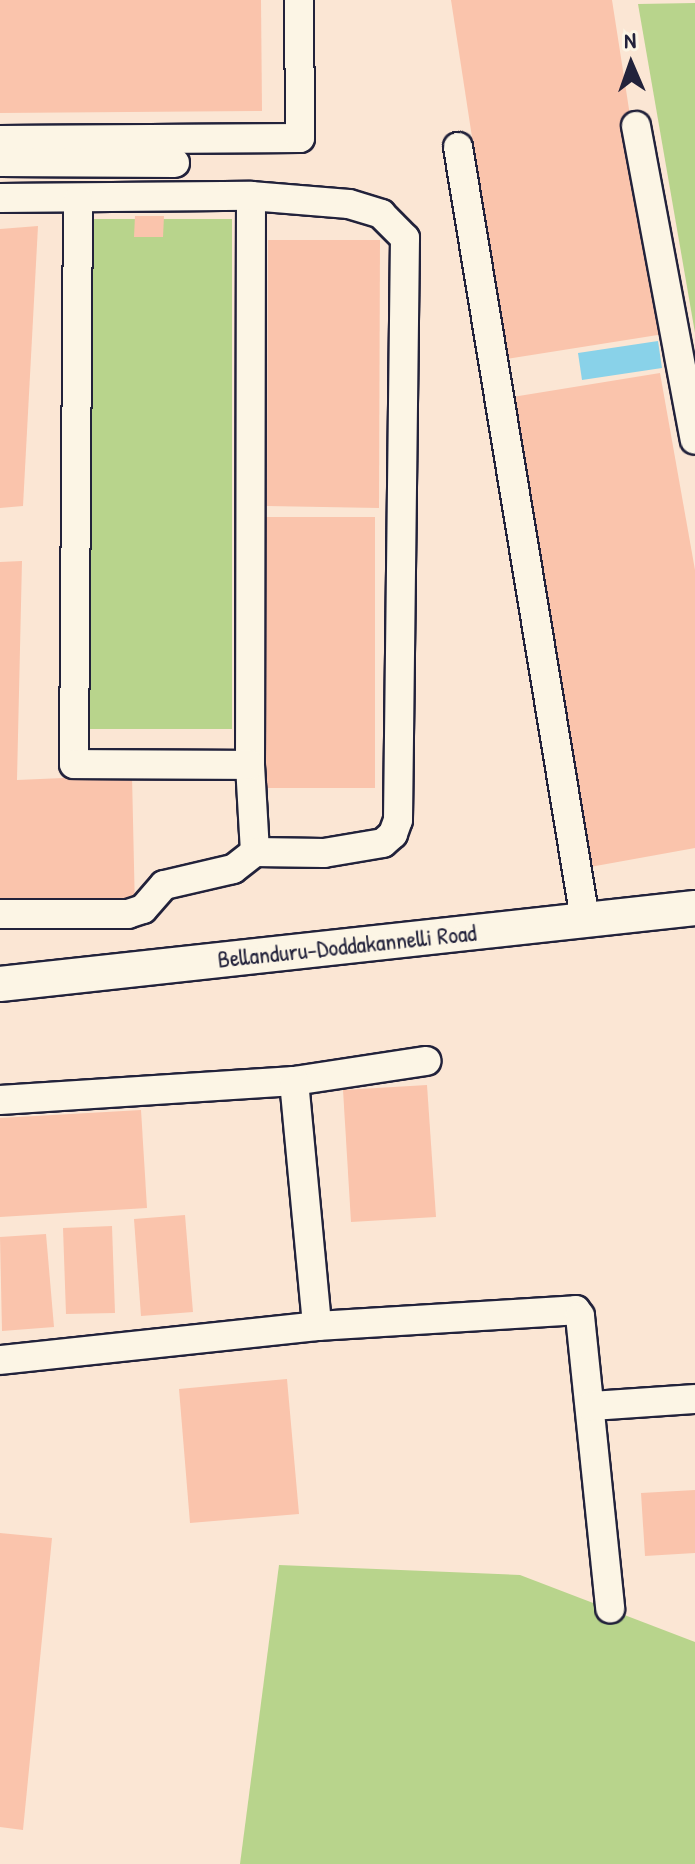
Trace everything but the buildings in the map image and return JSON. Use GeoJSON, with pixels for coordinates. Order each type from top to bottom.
{"type":"FeatureCollection","features":[{"type":"Feature","properties":{"kind":"street"},"geometry":{"type":"LineString","coordinates":[[0,140],[300,138],[299,0]]}},
{"type":"Feature","properties":{"kind":"street"},"geometry":{"type":"LineString","coordinates":[[636,126],[695,440]]}},
{"type":"Feature","properties":{"kind":"street"},"geometry":{"type":"LineString","coordinates":[[458,147],[585,919]]}},
{"type":"Feature","properties":{"kind":"street"},"geometry":{"type":"LineString","coordinates":[[0,162],[175,163]]}},
{"type":"Feature","properties":{"kind":"street"},"geometry":{"type":"LineString","coordinates":[[251,196],[250,765],[255,852]]}},
{"type":"Feature","properties":{"kind":"street"},"geometry":{"type":"LineString","coordinates":[[0,198],[78,200],[251,196],[349,204],[381,214],[405,238],[398,820],[383,843],[324,853],[255,852],[233,869],[164,885],[143,909],[128,914],[0,914]]}},
{"type":"Feature","properties":{"kind":"street"},"geometry":{"type":"LineString","coordinates":[[78,200],[74,764],[250,765]]}},
{"type":"Feature","properties":{"kind":"street","name":"Bellanduru-Doddakannelli Road"},"geometry":{"type":"LineString","coordinates":[[0,984],[695,908]]}},
{"type":"Feature","properties":{"kind":"street"},"geometry":{"type":"LineString","coordinates":[[0,1100],[294,1081],[427,1061]]}},
{"type":"Feature","properties":{"kind":"street"},"geometry":{"type":"LineString","coordinates":[[294,1081],[317,1326]]}},
{"type":"Feature","properties":{"kind":"street"},"geometry":{"type":"LineString","coordinates":[[0,1360],[317,1326],[569,1308],[580,1316],[610,1608]]}},
{"type":"Feature","properties":{"kind":"street"},"geometry":{"type":"LineString","coordinates":[[591,1406],[695,1399]]}},
{"type":"Feature","properties":{"kind":"green space"},"geometry":{"type":"Polygon","coordinates":[[[695,3],[695,333],[638,4],[695,3]]]}},
{"type":"Feature","properties":{"kind":"green space"},"geometry":{"type":"Polygon","coordinates":[[[89,219],[232,219],[232,729],[89,729],[89,219]]]}},
{"type":"Feature","properties":{"kind":"green space"},"geometry":{"type":"Polygon","coordinates":[[[279,1565],[520,1575],[695,1642],[695,1864],[240,1864],[279,1565]]]}},
{"type":"Feature","properties":{"kind":"water"},"geometry":{"type":"Polygon","coordinates":[[[658,341],[662,368],[582,380],[578,353],[658,341]]]}}]}
